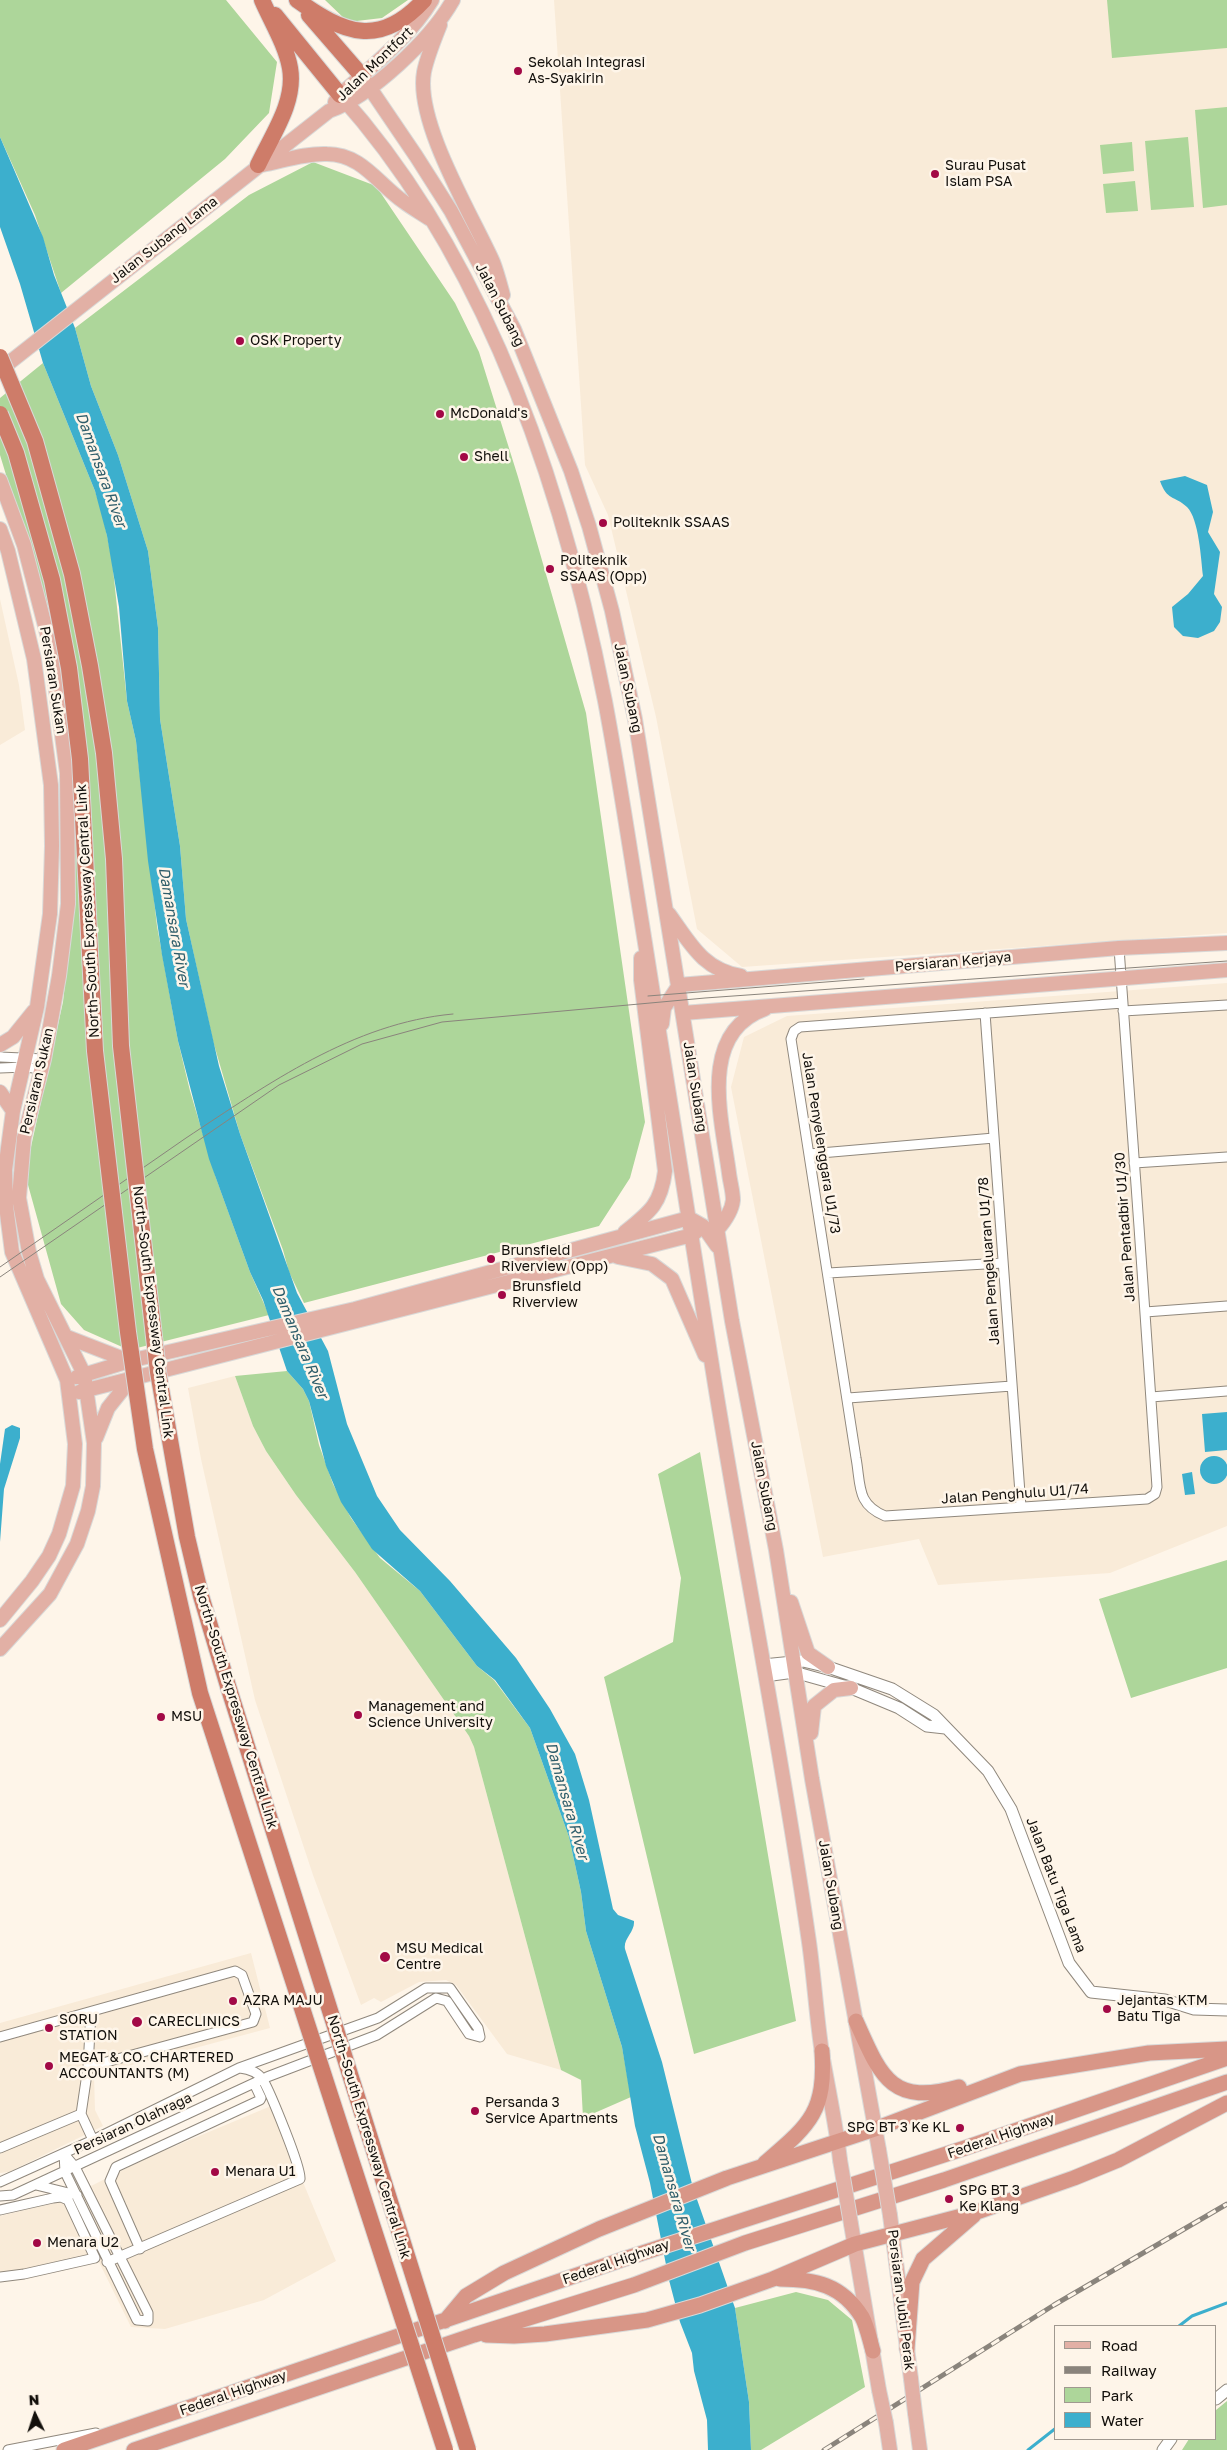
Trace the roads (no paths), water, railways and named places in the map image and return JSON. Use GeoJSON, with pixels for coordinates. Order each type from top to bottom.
{"type":"FeatureCollection","features":[{"type":"Feature","properties":{"kind":"highway"},"geometry":{"type":"LineString","coordinates":[[262,0],[344,99]]}},
{"type":"Feature","properties":{"kind":"highway"},"geometry":{"type":"LineString","coordinates":[[258,165],[289,100],[291,79],[285,52],[262,0]]}},
{"type":"Feature","properties":{"kind":"highway"},"geometry":{"type":"LineString","coordinates":[[296,0],[321,18],[336,25],[348,29],[368,30],[402,22],[424,0]]}},
{"type":"Feature","properties":{"kind":"highway"},"geometry":{"type":"LineString","coordinates":[[296,0],[366,82]]}},
{"type":"Feature","properties":{"kind":"highway","name":"North–South Expressway Central Link"},"geometry":{"type":"LineString","coordinates":[[0,356],[35,441],[72,574],[103,743],[114,859],[121,1046],[158,1372],[187,1537],[201,1596],[228,1686],[468,2450]]}},
{"type":"Feature","properties":{"kind":"highway","name":"North–South Expressway Central Link"},"geometry":{"type":"LineString","coordinates":[[0,414],[16,453],[52,580],[69,668],[80,759],[96,1051],[127,1322],[145,1449],[200,1693],[445,2450]]}},
{"type":"Feature","properties":{"kind":"highway"},"geometry":{"type":"LineString","coordinates":[[856,2021],[873,2059],[882,2073],[904,2091],[916,2094],[939,2093],[1020,2074],[1149,2053],[1227,2049]]}},
{"type":"Feature","properties":{"kind":"highway"},"geometry":{"type":"LineString","coordinates":[[761,2168],[795,2137],[817,2106],[824,2080],[822,2051]]}},
{"type":"Feature","properties":{"kind":"highway","name":"Federal Highway"},"geometry":{"type":"LineString","coordinates":[[64,2450],[627,2258],[965,2148],[1227,2058]]}},
{"type":"Feature","properties":{"kind":"highway"},"geometry":{"type":"LineString","coordinates":[[445,2321],[466,2296],[504,2273],[599,2229],[727,2178],[875,2129],[1020,2074]]}},
{"type":"Feature","properties":{"kind":"highway","name":"Federal Highway"},"geometry":{"type":"LineString","coordinates":[[134,2450],[474,2335],[634,2285],[745,2243],[944,2180],[1227,2082]]}},
{"type":"Feature","properties":{"kind":"highway"},"geometry":{"type":"LineString","coordinates":[[474,2335],[522,2336],[647,2320],[773,2279],[855,2244],[1012,2202],[1118,2160],[1227,2103]]}},
{"type":"Feature","properties":{"kind":"highway"},"geometry":{"type":"LineString","coordinates":[[906,2349],[912,2282],[923,2259],[977,2212]]}},
{"type":"Feature","properties":{"kind":"highway"},"geometry":{"type":"LineString","coordinates":[[773,2279],[820,2282],[841,2294],[862,2318],[873,2351]]}},
{"type":"Feature","properties":{"kind":"main road","name":"Jalan Montfort"},"geometry":{"type":"LineString","coordinates":[[366,82],[419,21],[432,0]]}},
{"type":"Feature","properties":{"kind":"main road","name":"Jalan Montfort"},"geometry":{"type":"LineString","coordinates":[[329,111],[366,82],[408,54],[443,18],[452,0]]}},
{"type":"Feature","properties":{"kind":"main road"},"geometry":{"type":"LineString","coordinates":[[443,18],[424,73],[424,97],[428,116],[446,162],[494,264],[514,329]]}},
{"type":"Feature","properties":{"kind":"main road","name":"Jalan Subang"},"geometry":{"type":"LineString","coordinates":[[366,82],[451,211],[514,329],[548,408],[571,471],[589,526],[612,611],[635,719],[679,985],[713,1201],[710,1228],[720,1250],[776,1550],[812,1779],[879,2150]]}},
{"type":"Feature","properties":{"kind":"main road","name":"Jalan Subang"},"geometry":{"type":"LineString","coordinates":[[344,99],[400,170],[435,222],[486,320],[528,424],[562,522],[588,622],[605,700],[650,970],[714,1377],[809,1938],[822,2051],[855,2244]]}},
{"type":"Feature","properties":{"kind":"main road","name":"Jalan Subang Lama"},"geometry":{"type":"LineString","coordinates":[[0,370],[329,111]]}},
{"type":"Feature","properties":{"kind":"main road"},"geometry":{"type":"LineString","coordinates":[[258,165],[313,155],[326,154],[346,157],[374,174],[403,202],[435,222]]}},
{"type":"Feature","properties":{"kind":"main road","name":"Persiaran Sukan"},"geometry":{"type":"LineString","coordinates":[[0,480],[24,546],[50,644],[67,773],[68,904],[59,976],[43,1064],[24,1138],[19,1198],[29,1252],[37,1279],[84,1374],[94,1442],[93,1486],[88,1511],[77,1544],[50,1594],[0,1649]]}},
{"type":"Feature","properties":{"kind":"main road","name":"Persiaran Sukan"},"geometry":{"type":"LineString","coordinates":[[0,529],[8,551],[34,659],[51,785],[50,914],[37,1007],[26,1062],[13,1111],[5,1170],[12,1252],[67,1380],[75,1444],[74,1486],[59,1534],[49,1556],[32,1581],[0,1620]]}},
{"type":"Feature","properties":{"kind":"main road"},"geometry":{"type":"LineString","coordinates":[[667,912],[689,942],[714,968],[727,974],[759,978]]}},
{"type":"Feature","properties":{"kind":"main road"},"geometry":{"type":"LineString","coordinates":[[621,1236],[645,1217],[655,1206],[663,1188],[665,1171],[641,980],[640,963],[644,939]]}},
{"type":"Feature","properties":{"kind":"main road","name":"Persiaran Kerjaya"},"geometry":{"type":"LineString","coordinates":[[679,985],[1119,948],[1227,943]]}},
{"type":"Feature","properties":{"kind":"main road"},"geometry":{"type":"LineString","coordinates":[[650,970],[667,1000],[683,1013]]}},
{"type":"Feature","properties":{"kind":"main road","name":"Persiaran Kerjaya"},"geometry":{"type":"LineString","coordinates":[[683,1013],[1227,970]]}},
{"type":"Feature","properties":{"kind":"main road"},"geometry":{"type":"LineString","coordinates":[[661,1043],[664,1008],[667,1000],[679,985]]}},
{"type":"Feature","properties":{"kind":"main road"},"geometry":{"type":"LineString","coordinates":[[69,1394],[131,1379],[243,1344],[356,1315],[611,1256],[692,1235],[725,1221],[733,1201],[718,1085],[719,1061],[732,1033],[753,1013],[775,1006]]}},
{"type":"Feature","properties":{"kind":"main road"},"geometry":{"type":"LineString","coordinates":[[0,1045],[13,1037],[37,1007]]}},
{"type":"Feature","properties":{"kind":"main road"},"geometry":{"type":"LineString","coordinates":[[0,1092],[13,1111]]}},
{"type":"Feature","properties":{"kind":"main road"},"geometry":{"type":"LineString","coordinates":[[356,1315],[621,1236],[689,1218],[710,1228]]}},
{"type":"Feature","properties":{"kind":"main road"},"geometry":{"type":"LineString","coordinates":[[611,1256],[652,1264],[672,1279],[714,1377]]}},
{"type":"Feature","properties":{"kind":"main road"},"geometry":{"type":"LineString","coordinates":[[67,1337],[130,1361]]}},
{"type":"Feature","properties":{"kind":"main road"},"geometry":{"type":"LineString","coordinates":[[67,1380],[130,1361],[243,1344]]}},
{"type":"Feature","properties":{"kind":"main road"},"geometry":{"type":"LineString","coordinates":[[94,1442],[98,1428],[108,1408],[131,1379]]}},
{"type":"Feature","properties":{"kind":"main road"},"geometry":{"type":"LineString","coordinates":[[776,1550],[808,1653],[828,1667]]}},
{"type":"Feature","properties":{"kind":"main road"},"geometry":{"type":"LineString","coordinates":[[812,1779],[811,1718],[814,1706],[823,1696],[834,1690],[850,1688]]}},
{"type":"Feature","properties":{"kind":"main road","name":"Persiaran Jubli Perak"},"geometry":{"type":"LineString","coordinates":[[879,2150],[893,2235],[920,2450]]}},
{"type":"Feature","properties":{"kind":"main road"},"geometry":{"type":"LineString","coordinates":[[855,2244],[890,2450]]}},
{"type":"Feature","properties":{"kind":"main road"},"geometry":{"type":"LineString","coordinates":[[150,2450],[175,2437]]}},
{"type":"Feature","properties":{"kind":"street","name":"Jalan Pentadbir U1/30"},"geometry":{"type":"LineString","coordinates":[[1119,948],[1157,1487],[1155,1494],[1147,1499]]}},
{"type":"Feature","properties":{"kind":"street","name":"Jalan Penyelenggara U1/73"},"geometry":{"type":"LineString","coordinates":[[885,1516],[872,1510],[864,1502],[791,1039],[794,1031],[800,1027],[985,1013],[1123,1007],[1227,1006]]}},
{"type":"Feature","properties":{"kind":"street","name":"Jalan Pengeluaran U1/78"},"geometry":{"type":"LineString","coordinates":[[985,1013],[1021,1507]]}},
{"type":"Feature","properties":{"kind":"street"},"geometry":{"type":"LineString","coordinates":[[0,1057],[43,1064]]}},
{"type":"Feature","properties":{"kind":"street"},"geometry":{"type":"LineString","coordinates":[[0,1068],[26,1062]]}},
{"type":"Feature","properties":{"kind":"street"},"geometry":{"type":"LineString","coordinates":[[809,1154],[994,1138]]}},
{"type":"Feature","properties":{"kind":"street"},"geometry":{"type":"LineString","coordinates":[[1134,1163],[1227,1157]]}},
{"type":"Feature","properties":{"kind":"street"},"geometry":{"type":"LineString","coordinates":[[828,1273],[1003,1263]]}},
{"type":"Feature","properties":{"kind":"street"},"geometry":{"type":"LineString","coordinates":[[1145,1312],[1227,1306]]}},
{"type":"Feature","properties":{"kind":"street"},"geometry":{"type":"LineString","coordinates":[[848,1398],[1012,1386]]}},
{"type":"Feature","properties":{"kind":"street"},"geometry":{"type":"LineString","coordinates":[[1151,1397],[1227,1392]]}},
{"type":"Feature","properties":{"kind":"street","name":"Jalan Penghulu U1/74"},"geometry":{"type":"LineString","coordinates":[[885,1516],[1147,1499]]}},
{"type":"Feature","properties":{"kind":"street","name":"Jalan Batu Tiga Lama"},"geometry":{"type":"LineString","coordinates":[[794,1667],[802,1661],[828,1667],[892,1689],[934,1715],[988,1770],[1011,1809],[1069,1963],[1091,1992],[1165,2000],[1194,2009],[1227,2010]]}},
{"type":"Feature","properties":{"kind":"street"},"geometry":{"type":"LineString","coordinates":[[764,1670],[794,1667],[899,1708],[927,1726],[945,1728]]}},
{"type":"Feature","properties":{"kind":"street"},"geometry":{"type":"LineString","coordinates":[[0,2037],[239,1972],[242,1975],[256,2014],[253,2022],[88,2068]]}},
{"type":"Feature","properties":{"kind":"street","name":"Persiaran Olahraga"},"geometry":{"type":"LineString","coordinates":[[0,2182],[64,2154],[239,2068],[378,2018],[426,1988],[438,1986],[450,1988],[478,2028],[480,2037],[469,2034],[447,2000],[436,1998],[377,2035],[258,2081],[65,2172],[13,2195],[0,2196]]}},
{"type":"Feature","properties":{"kind":"street"},"geometry":{"type":"LineString","coordinates":[[91,2012],[88,2068],[81,2114],[93,2140]]}},
{"type":"Feature","properties":{"kind":"street"},"geometry":{"type":"LineString","coordinates":[[108,2262],[300,2179],[301,2173],[295,2158],[258,2081],[251,2070],[239,2068]]}},
{"type":"Feature","properties":{"kind":"street"},"geometry":{"type":"LineString","coordinates":[[140,2249],[110,2181],[116,2167],[260,2100],[258,2081]]}},
{"type":"Feature","properties":{"kind":"street"},"geometry":{"type":"LineString","coordinates":[[0,2148],[81,2114]]}},
{"type":"Feature","properties":{"kind":"street"},"geometry":{"type":"LineString","coordinates":[[64,2154],[75,2167],[148,2313],[148,2321],[137,2320],[119,2286],[65,2172],[64,2154]]}},
{"type":"Feature","properties":{"kind":"street"},"geometry":{"type":"LineString","coordinates":[[36,2184],[77,2196]]}},
{"type":"Feature","properties":{"kind":"street"},"geometry":{"type":"LineString","coordinates":[[0,2210],[53,2198],[61,2197],[68,2200],[95,2258],[24,2274],[0,2277]]}},
{"type":"Feature","properties":{"kind":"street"},"geometry":{"type":"LineString","coordinates":[[119,2286],[131,2281]]}},
{"type":"Feature","properties":{"kind":"street"},"geometry":{"type":"LineString","coordinates":[[1217,2398],[1227,2390]]}},
{"type":"Feature","properties":{"kind":"street"},"geometry":{"type":"LineString","coordinates":[[8,2450],[138,2425]]}},
{"type":"Feature","properties":{"kind":"water","name":"Damansara River"},"geometry":{"type":"Polygon","coordinates":[[[0,137],[43,237],[54,275],[75,328],[91,386],[118,455],[148,551],[158,628],[160,719],[180,846],[186,919],[219,1066],[240,1134],[297,1293],[328,1351],[347,1424],[377,1496],[400,1530],[450,1581],[516,1658],[550,1709],[575,1754],[589,1800],[613,1909],[618,1915],[634,1921],[625,1949],[662,2062],[693,2188],[735,2308],[749,2402],[751,2450],[708,2450],[707,2420],[694,2371],[692,2353],[680,2322],[669,2280],[650,2183],[635,2126],[622,2047],[586,1931],[581,1892],[569,1837],[530,1728],[495,1680],[477,1666],[420,1591],[372,1549],[341,1502],[326,1466],[309,1401],[303,1389],[287,1371],[263,1300],[250,1272],[209,1159],[178,1041],[162,955],[148,861],[136,741],[127,701],[119,607],[107,536],[95,491],[43,363],[20,284],[0,227],[0,137]]]}},
{"type":"Feature","properties":{"kind":"water"},"geometry":{"type":"Polygon","coordinates":[[[1185,476],[1207,485],[1213,512],[1208,532],[1220,552],[1214,594],[1222,607],[1220,622],[1214,631],[1198,638],[1183,636],[1174,627],[1172,607],[1188,594],[1203,576],[1197,530],[1187,507],[1168,495],[1160,481],[1185,476]]]}},
{"type":"Feature","properties":{"kind":"water"},"geometry":{"type":"Polygon","coordinates":[[[1227,1412],[1227,1450],[1205,1452],[1202,1414],[1227,1412]]]}},
{"type":"Feature","properties":{"kind":"water"},"geometry":{"type":"Polygon","coordinates":[[[12,1425],[20,1428],[20,1438],[4,1489],[0,1542],[0,1464],[5,1429],[12,1425]]]}},
{"type":"Feature","properties":{"kind":"water"},"geometry":{"type":"Polygon","coordinates":[[[1214,1456],[1224,1460],[1228,1470],[1224,1480],[1214,1484],[1204,1480],[1200,1470],[1204,1460],[1214,1456]]]}},
{"type":"Feature","properties":{"kind":"water"},"geometry":{"type":"Polygon","coordinates":[[[1192,1472],[1195,1494],[1185,1495],[1182,1474],[1192,1472]]]}},
{"type":"Feature","properties":{"kind":"waterway"},"geometry":{"type":"LineString","coordinates":[[1180,2325],[1192,2316],[1227,2303]]}},
{"type":"Feature","properties":{"kind":"waterway"},"geometry":{"type":"LineString","coordinates":[[1028,2450],[1054,2430]]}},
{"type":"Feature","properties":{"kind":"tram line"},"geometry":{"type":"LineString","coordinates":[[0,1277],[279,1085],[362,1044],[442,1022],[705,998],[1227,961]]}},
{"type":"Feature","properties":{"kind":"tram line"},"geometry":{"type":"LineString","coordinates":[[648,996],[864,979]]}},
{"type":"Feature","properties":{"kind":"tram line"},"geometry":{"type":"LineString","coordinates":[[0,1267],[186,1138],[280,1077],[346,1043],[381,1030],[416,1020],[453,1014]]}},
{"type":"Feature","properties":{"kind":"railway"},"geometry":{"type":"LineString","coordinates":[[824,2450],[1054,2305],[1227,2204]]}},
{"type":"Feature","properties":{"kind":"place","name":"Sekolah Integrasi As-Syakirin"},"geometry":{"type":"Point","coordinates":[518,71]}},
{"type":"Feature","properties":{"kind":"place","name":"Surau Pusat Islam PSA"},"geometry":{"type":"Point","coordinates":[935,174]}},
{"type":"Feature","properties":{"kind":"place","name":"OSK Property"},"geometry":{"type":"Point","coordinates":[240,341]}},
{"type":"Feature","properties":{"kind":"place","name":"McDonald's"},"geometry":{"type":"Point","coordinates":[440,414]}},
{"type":"Feature","properties":{"kind":"place","name":"Shell"},"geometry":{"type":"Point","coordinates":[464,457]}},
{"type":"Feature","properties":{"kind":"place","name":"Politeknik SSAAS"},"geometry":{"type":"Point","coordinates":[603,523]}},
{"type":"Feature","properties":{"kind":"place","name":"Politeknik SSAAS (Opp)"},"geometry":{"type":"Point","coordinates":[550,569]}},
{"type":"Feature","properties":{"kind":"place","name":"Brunsfield Riverview (Opp)"},"geometry":{"type":"Point","coordinates":[491,1259]}},
{"type":"Feature","properties":{"kind":"place","name":"Brunsfield Riverview"},"geometry":{"type":"Point","coordinates":[502,1295]}},
{"type":"Feature","properties":{"kind":"place","name":"Management and Science University"},"geometry":{"type":"Point","coordinates":[358,1715]}},
{"type":"Feature","properties":{"kind":"place","name":"MSU"},"geometry":{"type":"Point","coordinates":[161,1717]}},
{"type":"Feature","properties":{"kind":"place","name":"MSU Medical Centre"},"geometry":{"type":"Point","coordinates":[385,1957]}},
{"type":"Feature","properties":{"kind":"place","name":"AZRA MAJU"},"geometry":{"type":"Point","coordinates":[233,2001]}},
{"type":"Feature","properties":{"kind":"place","name":"Jejantas KTM Batu Tiga"},"geometry":{"type":"Point","coordinates":[1107,2009]}},
{"type":"Feature","properties":{"kind":"place","name":"CARECLINICS"},"geometry":{"type":"Point","coordinates":[137,2022]}},
{"type":"Feature","properties":{"kind":"place","name":"SORU STATION"},"geometry":{"type":"Point","coordinates":[49,2028]}},
{"type":"Feature","properties":{"kind":"place","name":"MEGAT & CO. CHARTERED ACCOUNTANTS (M)"},"geometry":{"type":"Point","coordinates":[49,2066]}},
{"type":"Feature","properties":{"kind":"place","name":"Persanda 3 Service Apartments"},"geometry":{"type":"Point","coordinates":[475,2111]}},
{"type":"Feature","properties":{"kind":"place","name":"SPG BT 3 Ke KL"},"geometry":{"type":"Point","coordinates":[960,2128]}},
{"type":"Feature","properties":{"kind":"place","name":"Menara U1"},"geometry":{"type":"Point","coordinates":[215,2172]}},
{"type":"Feature","properties":{"kind":"place","name":"SPG BT 3 Ke Klang"},"geometry":{"type":"Point","coordinates":[949,2199]}},
{"type":"Feature","properties":{"kind":"place","name":"Menara U2"},"geometry":{"type":"Point","coordinates":[37,2243]}}]}
